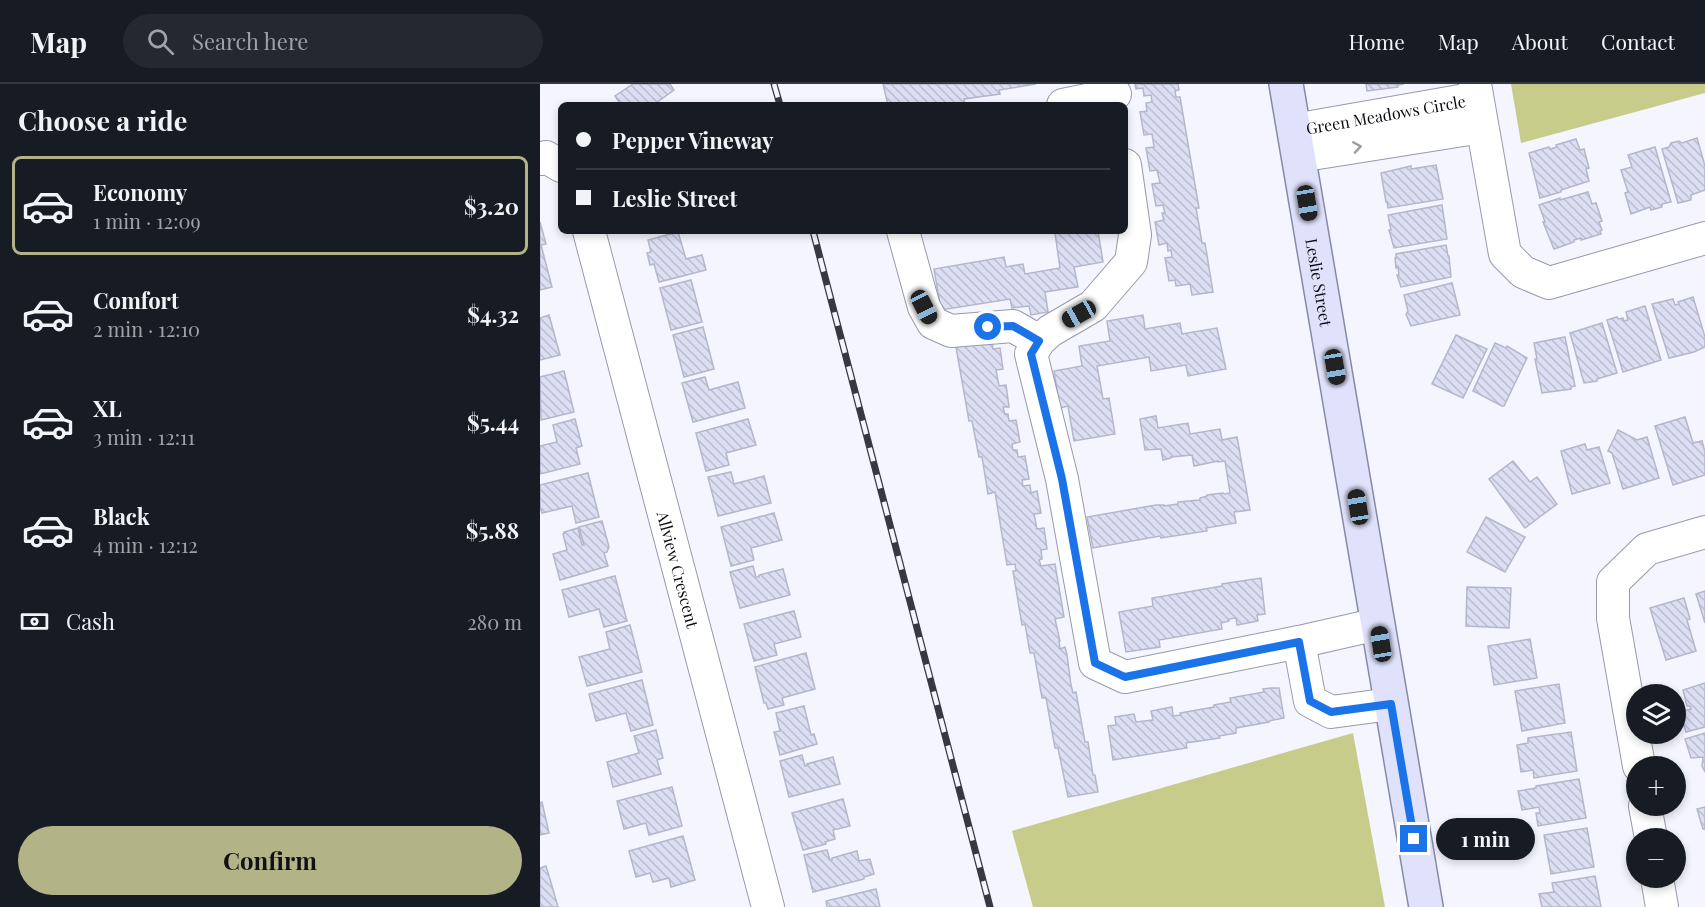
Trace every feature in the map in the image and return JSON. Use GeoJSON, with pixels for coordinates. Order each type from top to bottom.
{"type":"FeatureCollection","features":[{"type":"Feature","properties":{"kind":"main road","name":"Leslie Street"},"geometry":{"type":"LineString","coordinates":[[1286,84],[1426,907]]}},
{"type":"Feature","properties":{"kind":"street"},"geometry":{"type":"LineString","coordinates":[[1077,102],[1115,94]]}},
{"type":"Feature","properties":{"kind":"street","name":"Green Meadows Circle"},"geometry":{"type":"LineString","coordinates":[[1297,143],[1478,103],[1505,255],[1523,272],[1549,283],[1705,238]]}},
{"type":"Feature","properties":{"kind":"street"},"geometry":{"type":"LineString","coordinates":[[540,159],[546,157],[558,164]]}},
{"type":"Feature","properties":{"kind":"street"},"geometry":{"type":"LineString","coordinates":[[1128,186],[1135,235],[1131,262],[1093,306],[1050,330],[1031,354],[1062,479],[1095,663],[1125,677],[1378,624]]}},
{"type":"Feature","properties":{"kind":"street","name":"Allview Crescent"},"geometry":{"type":"LineString","coordinates":[[590,234],[768,907]]}},
{"type":"Feature","properties":{"kind":"street"},"geometry":{"type":"LineString","coordinates":[[904,234],[924,307],[933,323],[951,330],[1013,326],[1039,341]]}},
{"type":"Feature","properties":{"kind":"street"},"geometry":{"type":"LineString","coordinates":[[1637,756],[1613,618],[1613,582],[1647,549],[1705,532]]}},
{"type":"Feature","properties":{"kind":"street"},"geometry":{"type":"LineString","coordinates":[[1299,642],[1310,701],[1331,712],[1391,704]]}},
{"type":"Feature","properties":{"kind":"street"},"geometry":{"type":"LineString","coordinates":[[1659,888],[1662,907]]}},
{"type":"Feature","properties":{"kind":"green space"},"geometry":{"type":"Polygon","coordinates":[[[1511,84],[1705,84],[1705,93],[1521,143],[1511,84]]]}},
{"type":"Feature","properties":{"kind":"green space"},"geometry":{"type":"Polygon","coordinates":[[[1353,733],[1385,907],[1033,907],[1012,831],[1353,733]]]}},
{"type":"Feature","properties":{"kind":"building"},"geometry":{"type":"Polygon","coordinates":[[[633,84],[670,84],[674,90],[657,102],[619,102],[615,96],[633,84]]]}},
{"type":"Feature","properties":{"kind":"building"},"geometry":{"type":"Polygon","coordinates":[[[883,84],[1036,84],[999,90],[1000,94],[964,99],[964,102],[887,102],[883,84]]]}},
{"type":"Feature","properties":{"kind":"building"},"geometry":{"type":"Polygon","coordinates":[[[1135,84],[1178,84],[1179,90],[1175,91],[1176,97],[1180,97],[1199,208],[1196,208],[1202,243],[1205,243],[1213,292],[1192,295],[1190,284],[1176,286],[1175,280],[1169,281],[1165,258],[1172,257],[1171,250],[1168,251],[1167,243],[1159,245],[1155,222],[1164,220],[1162,213],[1165,213],[1163,205],[1156,206],[1152,184],[1160,183],[1157,170],[1150,171],[1146,148],[1154,147],[1152,134],[1144,135],[1140,112],[1147,111],[1146,103],[1152,102],[1151,95],[1144,96],[1143,88],[1136,89],[1135,84]]]}},
{"type":"Feature","properties":{"kind":"building"},"geometry":{"type":"Polygon","coordinates":[[[1366,84],[1404,84],[1398,87],[1367,91],[1366,84]]]}},
{"type":"Feature","properties":{"kind":"building"},"geometry":{"type":"Polygon","coordinates":[[[1697,138],[1705,166],[1705,190],[1691,195],[1691,200],[1678,203],[1662,149],[1669,147],[1671,143],[1679,141],[1682,143],[1697,138]]]}},
{"type":"Feature","properties":{"kind":"building"},"geometry":{"type":"Polygon","coordinates":[[[1576,139],[1580,150],[1584,149],[1589,168],[1586,169],[1589,181],[1540,198],[1529,153],[1557,147],[1556,145],[1576,139]]]}},
{"type":"Feature","properties":{"kind":"building"},"geometry":{"type":"Polygon","coordinates":[[[1655,147],[1671,202],[1662,204],[1662,207],[1651,210],[1650,207],[1631,214],[1625,193],[1628,192],[1621,170],[1632,167],[1628,155],[1655,147]]]}},
{"type":"Feature","properties":{"kind":"building"},"geometry":{"type":"Polygon","coordinates":[[[1436,165],[1443,199],[1388,208],[1381,173],[1411,166],[1411,169],[1436,165]]]}},
{"type":"Feature","properties":{"kind":"building"},"geometry":{"type":"Polygon","coordinates":[[[1588,192],[1592,204],[1596,203],[1602,221],[1599,222],[1601,234],[1574,240],[1574,242],[1554,249],[1539,205],[1588,192]]]}},
{"type":"Feature","properties":{"kind":"building"},"geometry":{"type":"Polygon","coordinates":[[[1442,205],[1447,239],[1394,248],[1388,215],[1442,205]]]}},
{"type":"Feature","properties":{"kind":"building"},"geometry":{"type":"Polygon","coordinates":[[[540,222],[546,244],[541,245],[552,287],[540,290],[540,222]]]}},
{"type":"Feature","properties":{"kind":"building"},"geometry":{"type":"Polygon","coordinates":[[[679,234],[686,259],[702,255],[706,270],[659,282],[654,264],[650,265],[647,253],[651,252],[648,240],[679,234]]]}},
{"type":"Feature","properties":{"kind":"building"},"geometry":{"type":"Polygon","coordinates":[[[1055,234],[1098,234],[1103,262],[1074,267],[1078,287],[1045,292],[1048,312],[1031,315],[1029,306],[1012,308],[1010,299],[941,310],[934,269],[1004,257],[1006,267],[1023,264],[1025,274],[1060,268],[1055,234]]]}},
{"type":"Feature","properties":{"kind":"building"},"geometry":{"type":"Polygon","coordinates":[[[1446,245],[1451,277],[1401,287],[1397,275],[1399,275],[1398,267],[1396,268],[1396,254],[1446,245]]]}},
{"type":"Feature","properties":{"kind":"building"},"geometry":{"type":"Polygon","coordinates":[[[691,280],[702,322],[671,330],[660,288],[691,280]]]}},
{"type":"Feature","properties":{"kind":"building"},"geometry":{"type":"Polygon","coordinates":[[[1452,283],[1460,315],[1411,326],[1406,314],[1408,311],[1404,295],[1452,283]]]}},
{"type":"Feature","properties":{"kind":"building"},"geometry":{"type":"Polygon","coordinates":[[[1693,297],[1705,337],[1705,347],[1669,358],[1652,304],[1673,299],[1675,305],[1693,297]]]}},
{"type":"Feature","properties":{"kind":"building"},"geometry":{"type":"Polygon","coordinates":[[[1645,306],[1661,360],[1623,372],[1607,320],[1617,317],[1618,319],[1623,318],[1624,321],[1628,320],[1626,312],[1645,306]]]}},
{"type":"Feature","properties":{"kind":"building"},"geometry":{"type":"Polygon","coordinates":[[[549,315],[560,355],[540,360],[540,318],[549,315]]]}},
{"type":"Feature","properties":{"kind":"building"},"geometry":{"type":"Polygon","coordinates":[[[1143,315],[1145,329],[1180,323],[1182,334],[1217,328],[1226,369],[1188,376],[1186,365],[1151,371],[1149,357],[1097,366],[1103,399],[1109,398],[1115,434],[1074,441],[1068,406],[1060,408],[1054,371],[1082,366],[1079,346],[1110,341],[1107,321],[1143,315]]]}},
{"type":"Feature","properties":{"kind":"building"},"geometry":{"type":"Polygon","coordinates":[[[1602,323],[1617,373],[1597,379],[1597,381],[1584,383],[1570,333],[1602,323]]]}},
{"type":"Feature","properties":{"kind":"building"},"geometry":{"type":"Polygon","coordinates":[[[703,327],[714,369],[684,377],[673,335],[703,327]]]}},
{"type":"Feature","properties":{"kind":"building"},"geometry":{"type":"Polygon","coordinates":[[[1456,335],[1487,349],[1463,398],[1432,384],[1456,335]]]}},
{"type":"Feature","properties":{"kind":"building"},"geometry":{"type":"Polygon","coordinates":[[[1565,337],[1575,386],[1571,389],[1542,393],[1534,343],[1565,337]]]}},
{"type":"Feature","properties":{"kind":"building"},"geometry":{"type":"Polygon","coordinates":[[[992,341],[993,349],[1000,348],[1003,369],[996,370],[999,386],[1006,385],[1009,407],[1003,407],[1005,414],[1008,414],[1009,421],[1016,420],[1020,442],[1012,444],[1013,450],[1017,450],[1018,457],[1025,456],[1029,479],[1022,480],[1023,486],[1030,485],[1031,493],[1037,491],[1041,513],[1034,514],[1037,529],[1044,528],[1047,549],[1041,550],[1042,559],[1039,560],[1041,566],[1055,564],[1064,617],[1055,619],[1060,649],[1065,647],[1071,685],[1073,693],[1076,692],[1085,742],[1088,742],[1098,792],[1068,797],[1058,748],[1055,748],[1046,698],[1042,698],[1034,653],[1030,653],[1025,624],[1022,625],[1013,571],[1016,571],[1015,564],[1007,565],[995,492],[988,494],[982,457],[979,457],[972,421],[969,421],[956,347],[992,341]]]}},
{"type":"Feature","properties":{"kind":"building"},"geometry":{"type":"Polygon","coordinates":[[[1495,343],[1506,348],[1507,346],[1527,358],[1504,406],[1473,391],[1495,343]]]}},
{"type":"Feature","properties":{"kind":"building"},"geometry":{"type":"Polygon","coordinates":[[[564,371],[574,412],[541,420],[540,377],[564,371]]]}},
{"type":"Feature","properties":{"kind":"building"},"geometry":{"type":"Polygon","coordinates":[[[705,377],[709,390],[738,382],[745,408],[693,422],[682,383],[705,377]]]}},
{"type":"Feature","properties":{"kind":"building"},"geometry":{"type":"Polygon","coordinates":[[[1156,416],[1158,428],[1188,423],[1190,434],[1220,429],[1222,440],[1237,437],[1250,510],[1234,512],[1236,523],[1206,528],[1207,531],[1161,538],[1160,536],[1093,548],[1087,517],[1156,505],[1178,504],[1178,502],[1200,500],[1207,495],[1230,493],[1225,461],[1194,466],[1192,455],[1163,460],[1161,449],[1145,450],[1140,419],[1156,416]]]}},
{"type":"Feature","properties":{"kind":"building"},"geometry":{"type":"Polygon","coordinates":[[[1685,417],[1693,443],[1702,441],[1705,452],[1705,475],[1673,485],[1655,426],[1685,417]]]}},
{"type":"Feature","properties":{"kind":"building"},"geometry":{"type":"Polygon","coordinates":[[[575,419],[582,446],[576,448],[580,464],[540,474],[540,446],[557,442],[553,425],[575,419]]]}},
{"type":"Feature","properties":{"kind":"building"},"geometry":{"type":"Polygon","coordinates":[[[748,419],[756,445],[726,453],[729,465],[706,471],[696,433],[748,419]]]}},
{"type":"Feature","properties":{"kind":"building"},"geometry":{"type":"Polygon","coordinates":[[[1618,430],[1637,440],[1647,437],[1659,478],[1623,489],[1612,453],[1608,451],[1618,430]]]}},
{"type":"Feature","properties":{"kind":"building"},"geometry":{"type":"Polygon","coordinates":[[[1585,444],[1587,450],[1599,447],[1610,483],[1572,494],[1561,451],[1585,444]]]}},
{"type":"Feature","properties":{"kind":"building"},"geometry":{"type":"Polygon","coordinates":[[[1513,461],[1530,482],[1537,477],[1557,504],[1525,528],[1489,479],[1513,461]]]}},
{"type":"Feature","properties":{"kind":"building"},"geometry":{"type":"Polygon","coordinates":[[[731,472],[734,484],[764,476],[771,503],[718,516],[708,477],[731,472]]]}},
{"type":"Feature","properties":{"kind":"building"},"geometry":{"type":"Polygon","coordinates":[[[588,473],[599,517],[576,523],[572,506],[542,513],[540,485],[588,473]]]}},
{"type":"Feature","properties":{"kind":"building"},"geometry":{"type":"Polygon","coordinates":[[[774,513],[782,540],[751,548],[754,560],[731,566],[721,527],[774,513]]]}},
{"type":"Feature","properties":{"kind":"building"},"geometry":{"type":"Polygon","coordinates":[[[1486,517],[1525,537],[1505,572],[1467,552],[1486,517]]]}},
{"type":"Feature","properties":{"kind":"building"},"geometry":{"type":"Polygon","coordinates":[[[602,521],[609,547],[604,553],[608,566],[560,580],[553,554],[567,550],[564,532],[578,528],[582,545],[584,545],[579,527],[602,521]]]}},
{"type":"Feature","properties":{"kind":"building"},"geometry":{"type":"Polygon","coordinates":[[[753,566],[756,577],[783,569],[790,595],[740,608],[730,572],[753,566]]]}},
{"type":"Feature","properties":{"kind":"building"},"geometry":{"type":"Polygon","coordinates":[[[615,576],[627,621],[604,627],[599,609],[569,617],[562,590],[615,576]]]}},
{"type":"Feature","properties":{"kind":"building"},"geometry":{"type":"Polygon","coordinates":[[[1261,578],[1265,614],[1257,615],[1258,621],[1237,625],[1236,618],[1228,619],[1229,621],[1221,623],[1222,629],[1159,640],[1160,647],[1126,652],[1119,612],[1153,606],[1152,598],[1261,578]]]}},
{"type":"Feature","properties":{"kind":"building"},"geometry":{"type":"Polygon","coordinates":[[[1467,587],[1511,588],[1509,628],[1466,626],[1467,587]]]}},
{"type":"Feature","properties":{"kind":"building"},"geometry":{"type":"Polygon","coordinates":[[[1705,591],[1705,623],[1696,594],[1705,591]]]}},
{"type":"Feature","properties":{"kind":"building"},"geometry":{"type":"Polygon","coordinates":[[[1684,598],[1690,619],[1687,620],[1696,651],[1666,660],[1650,608],[1684,598]]]}},
{"type":"Feature","properties":{"kind":"building"},"geometry":{"type":"Polygon","coordinates":[[[794,611],[801,637],[774,644],[777,655],[754,661],[744,624],[794,611]]]}},
{"type":"Feature","properties":{"kind":"building"},"geometry":{"type":"Polygon","coordinates":[[[630,625],[642,672],[587,686],[579,657],[610,649],[606,632],[630,625]]]}},
{"type":"Feature","properties":{"kind":"building"},"geometry":{"type":"Polygon","coordinates":[[[1530,639],[1537,678],[1494,685],[1488,646],[1530,639]]]}},
{"type":"Feature","properties":{"kind":"building"},"geometry":{"type":"Polygon","coordinates":[[[806,653],[815,689],[782,698],[784,705],[768,709],[764,703],[755,667],[806,653]]]}},
{"type":"Feature","properties":{"kind":"building"},"geometry":{"type":"Polygon","coordinates":[[[642,680],[653,725],[631,731],[626,713],[596,721],[589,694],[642,680]]]}},
{"type":"Feature","properties":{"kind":"building"},"geometry":{"type":"Polygon","coordinates":[[[1705,683],[1705,727],[1686,732],[1686,710],[1691,709],[1687,706],[1686,689],[1705,683]]]}},
{"type":"Feature","properties":{"kind":"building"},"geometry":{"type":"Polygon","coordinates":[[[1559,684],[1565,723],[1522,731],[1515,691],[1559,684]]]}},
{"type":"Feature","properties":{"kind":"building"},"geometry":{"type":"Polygon","coordinates":[[[1279,688],[1284,718],[1236,728],[1236,733],[1219,736],[1220,738],[1186,743],[1187,748],[1113,760],[1108,726],[1116,725],[1115,717],[1134,714],[1136,722],[1153,720],[1151,711],[1172,707],[1173,716],[1181,715],[1180,713],[1214,707],[1214,705],[1231,702],[1230,698],[1264,692],[1263,689],[1279,688]]]}},
{"type":"Feature","properties":{"kind":"building"},"geometry":{"type":"Polygon","coordinates":[[[804,706],[811,735],[814,734],[817,744],[780,755],[774,732],[780,731],[776,713],[804,706]]]}},
{"type":"Feature","properties":{"kind":"building"},"geometry":{"type":"Polygon","coordinates":[[[656,730],[663,758],[657,760],[661,774],[613,787],[607,762],[639,753],[634,736],[656,730]]]}},
{"type":"Feature","properties":{"kind":"building"},"geometry":{"type":"Polygon","coordinates":[[[1571,732],[1577,771],[1534,778],[1533,770],[1521,772],[1517,745],[1528,743],[1528,738],[1571,732]]]}},
{"type":"Feature","properties":{"kind":"building"},"geometry":{"type":"Polygon","coordinates":[[[1705,733],[1705,772],[1702,766],[1703,757],[1691,758],[1686,739],[1705,733]]]}},
{"type":"Feature","properties":{"kind":"building"},"geometry":{"type":"Polygon","coordinates":[[[802,755],[805,766],[833,757],[840,784],[789,797],[780,761],[802,755]]]}},
{"type":"Feature","properties":{"kind":"building"},"geometry":{"type":"Polygon","coordinates":[[[1579,779],[1586,818],[1538,826],[1536,813],[1540,813],[1539,807],[1522,810],[1518,791],[1579,779]]]}},
{"type":"Feature","properties":{"kind":"building"},"geometry":{"type":"Polygon","coordinates":[[[672,787],[682,826],[649,835],[646,823],[624,829],[617,801],[672,787]]]}},
{"type":"Feature","properties":{"kind":"building"},"geometry":{"type":"Polygon","coordinates":[[[843,799],[850,826],[833,830],[835,839],[825,842],[826,844],[803,850],[792,813],[843,799]]]}},
{"type":"Feature","properties":{"kind":"building"},"geometry":{"type":"Polygon","coordinates":[[[542,802],[549,833],[540,835],[540,803],[542,802]]]}},
{"type":"Feature","properties":{"kind":"building"},"geometry":{"type":"Polygon","coordinates":[[[1705,807],[1705,829],[1703,829],[1697,809],[1705,807]]]}},
{"type":"Feature","properties":{"kind":"building"},"geometry":{"type":"Polygon","coordinates":[[[1587,828],[1594,867],[1551,874],[1544,835],[1587,828]]]}},
{"type":"Feature","properties":{"kind":"building"},"geometry":{"type":"Polygon","coordinates":[[[683,836],[695,880],[671,887],[669,878],[653,882],[650,873],[636,877],[629,851],[683,836]]]}},
{"type":"Feature","properties":{"kind":"building"},"geometry":{"type":"Polygon","coordinates":[[[827,850],[830,860],[857,851],[859,861],[870,859],[874,874],[864,879],[813,892],[804,855],[827,850]]]}},
{"type":"Feature","properties":{"kind":"building"},"geometry":{"type":"Polygon","coordinates":[[[546,866],[558,907],[540,907],[540,868],[546,866]]]}},
{"type":"Feature","properties":{"kind":"building"},"geometry":{"type":"Polygon","coordinates":[[[1595,876],[1601,907],[1542,907],[1539,894],[1554,892],[1552,883],[1595,876]]]}},
{"type":"Feature","properties":{"kind":"building"},"geometry":{"type":"Polygon","coordinates":[[[876,889],[880,907],[827,907],[826,901],[876,889]]]}},
{"type":"Feature","properties":{"kind":"railway"},"geometry":{"type":"LineString","coordinates":[[774,84],[779,102]]}},
{"type":"Feature","properties":{"kind":"railway"},"geometry":{"type":"LineString","coordinates":[[814,234],[990,907]]}},
{"type":"Feature","properties":{"kind":"route"},"geometry":{"type":"LineString","coordinates":[[988,327],[1013,326],[1039,341],[1031,354],[1062,479],[1095,663],[1125,677],[1299,642],[1310,701],[1331,712],[1391,704],[1414,839]]}}]}
